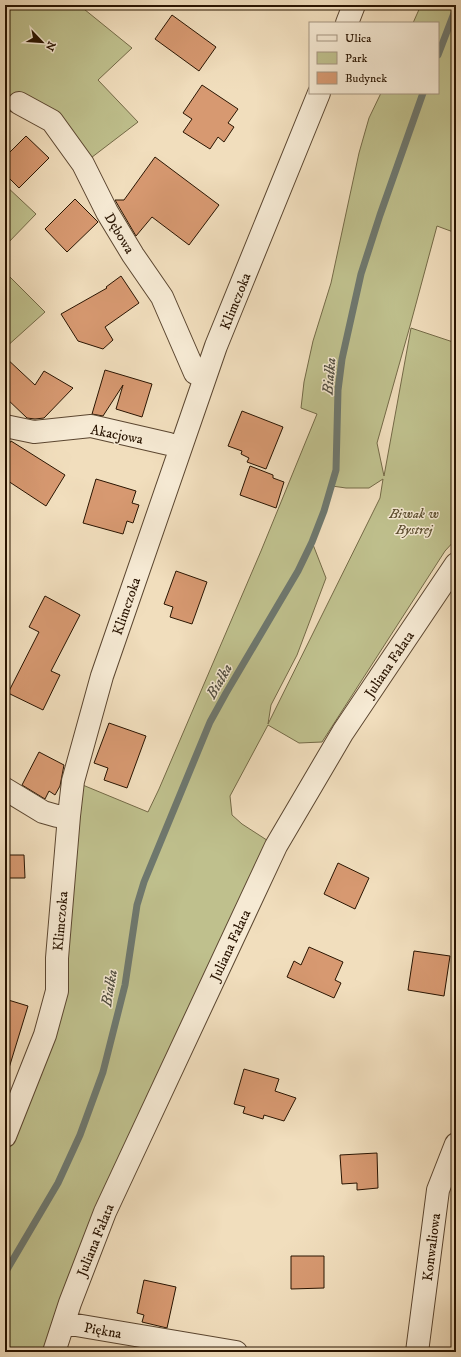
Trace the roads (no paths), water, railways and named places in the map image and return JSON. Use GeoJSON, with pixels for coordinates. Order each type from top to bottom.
{"type":"FeatureCollection","features":[{"type":"Feature","properties":{"kind":"street"},"geometry":{"type":"LineString","coordinates":[[347,22],[354,5]]}},
{"type":"Feature","properties":{"kind":"street","name":"Klimczoka"},"geometry":{"type":"LineString","coordinates":[[5,1136],[12,1095],[32,1069],[45,1035],[56,991],[57,958],[69,816],[74,781],[102,676],[219,339],[319,94]]}},
{"type":"Feature","properties":{"kind":"street","name":"Dębowa"},"geometry":{"type":"LineString","coordinates":[[19,103],[52,121],[83,164],[107,212],[133,255],[162,297],[196,373],[205,377]]}},
{"type":"Feature","properties":{"kind":"street","name":"Akacjowa"},"geometry":{"type":"LineString","coordinates":[[5,426],[34,432],[90,426],[169,444],[180,448]]}},
{"type":"Feature","properties":{"kind":"street","name":"Juliana Fałata"},"geometry":{"type":"LineString","coordinates":[[54,1352],[70,1303],[105,1212],[276,846],[343,732],[456,564]]}},
{"type":"Feature","properties":{"kind":"street"},"geometry":{"type":"LineString","coordinates":[[5,790],[43,812],[57,816],[69,816]]}},
{"type":"Feature","properties":{"kind":"street","name":"Konwaliowa"},"geometry":{"type":"LineString","coordinates":[[417,1352],[438,1190],[456,1144]]}},
{"type":"Feature","properties":{"kind":"street","name":"Piękna"},"geometry":{"type":"LineString","coordinates":[[64,1323],[236,1352]]}},
{"type":"Feature","properties":{"kind":"waterway","name":"Białka"},"geometry":{"type":"LineString","coordinates":[[439,52],[456,8]]}},
{"type":"Feature","properties":{"kind":"waterway","name":"Białka"},"geometry":{"type":"LineString","coordinates":[[5,1273],[58,1183],[80,1135],[103,1072],[125,985],[137,905],[144,882],[210,722],[298,571],[312,542],[324,511],[336,470],[338,390],[342,359],[361,274],[423,94]]}},
{"type":"Feature","properties":{"kind":"park label","name":"Biwak w Bystrej"},"geometry":{"type":"Point","coordinates":[414,522]}}]}
